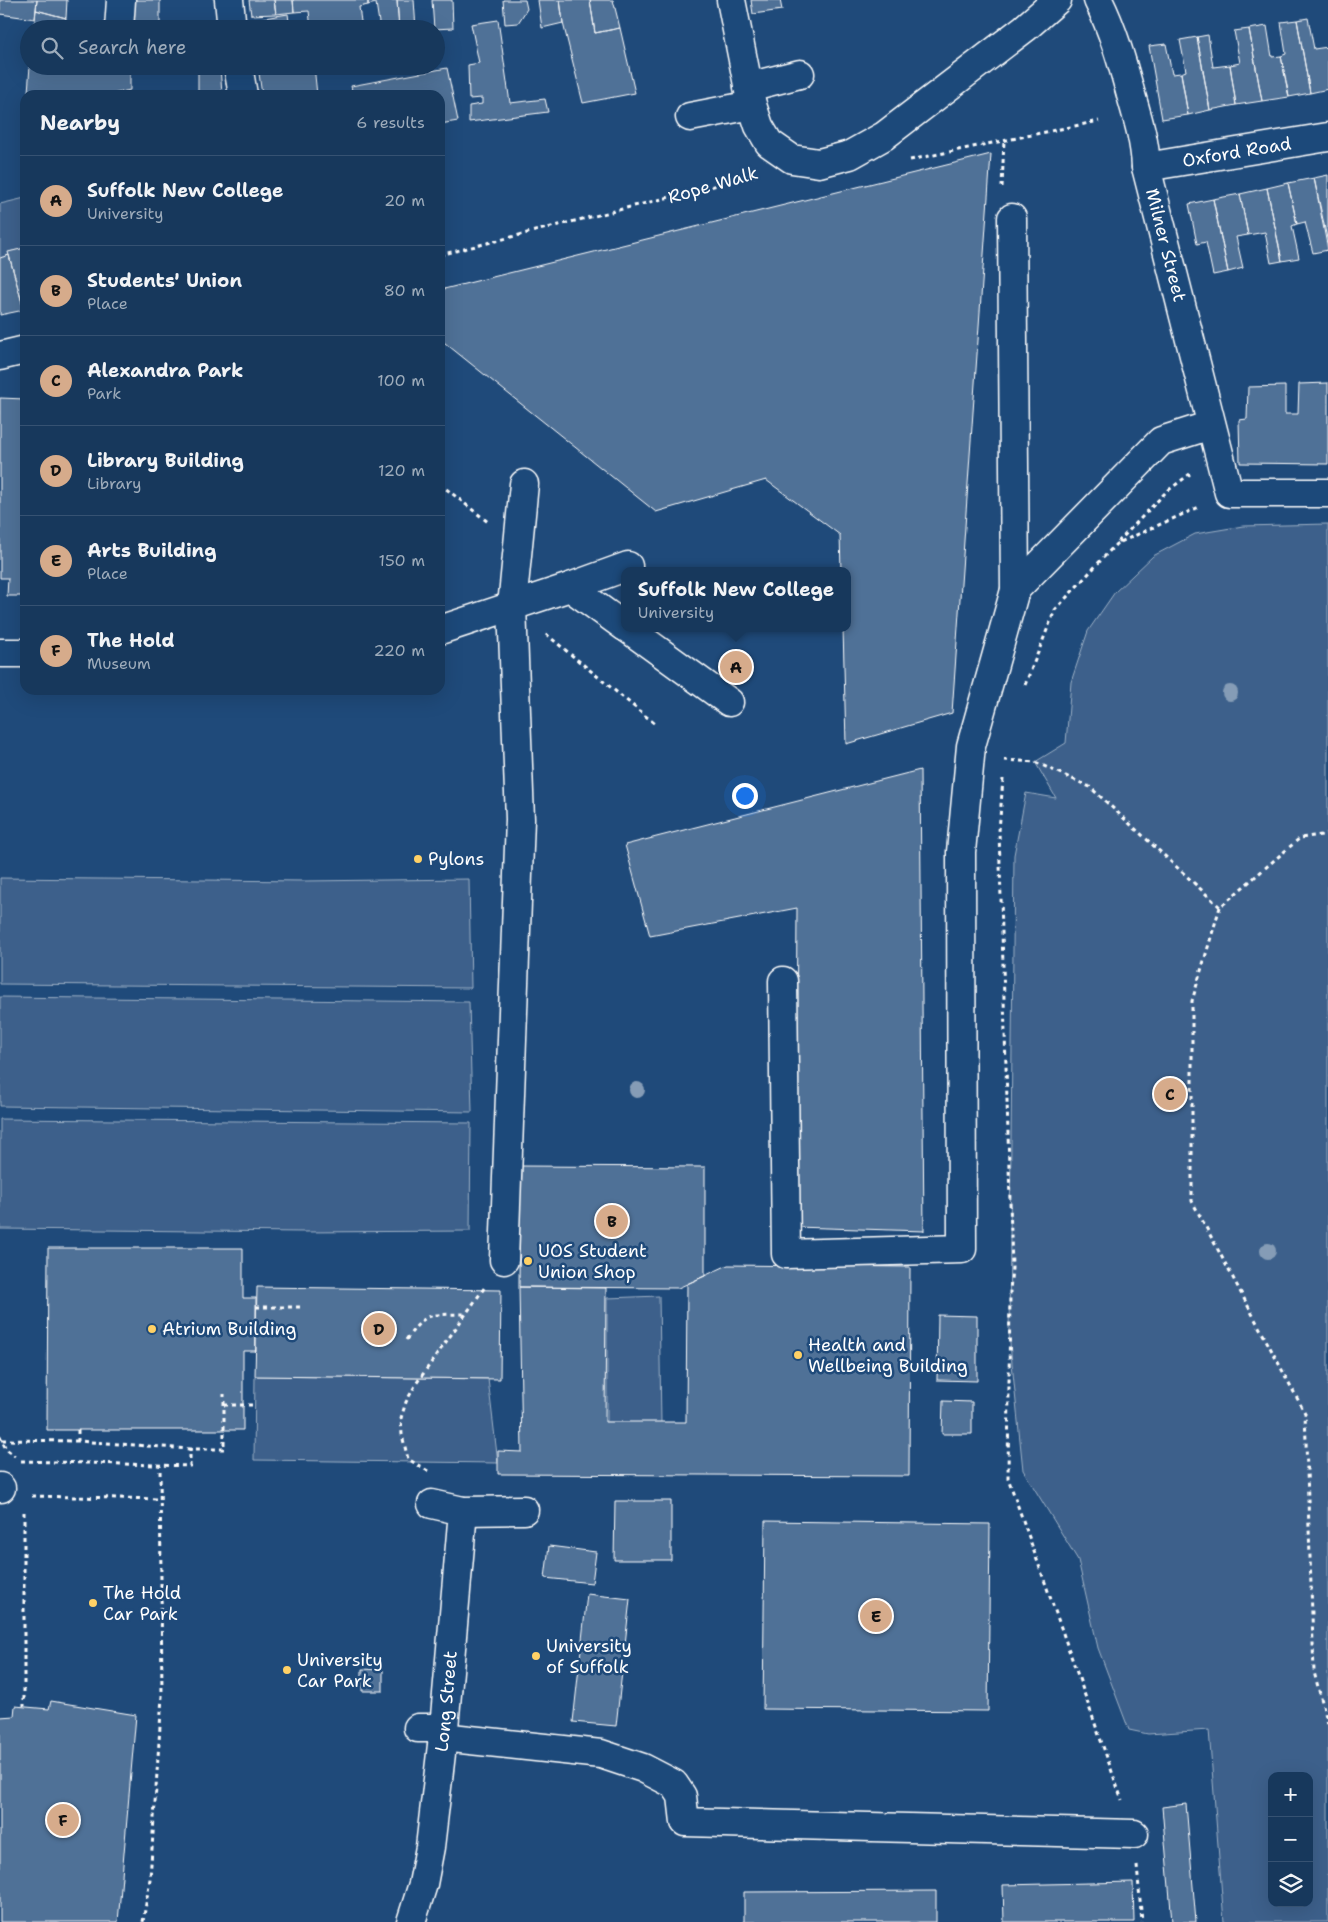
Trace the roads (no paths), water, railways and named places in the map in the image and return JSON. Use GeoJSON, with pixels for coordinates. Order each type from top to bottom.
{"type":"FeatureCollection","features":[{"type":"Feature","properties":{"kind":"street"},"geometry":{"type":"LineString","coordinates":[[120,20],[121,0]]}},
{"type":"Feature","properties":{"kind":"street"},"geometry":{"type":"LineString","coordinates":[[229,0],[231,20]]}},
{"type":"Feature","properties":{"kind":"street"},"geometry":{"type":"LineString","coordinates":[[731,0],[750,96],[759,126],[769,143],[792,159],[819,163],[850,156],[884,136],[1025,28],[1057,0]]}},
{"type":"Feature","properties":{"kind":"street","name":"Milner Street"},"geometry":{"type":"LineString","coordinates":[[1098,0],[1112,29],[1145,144],[1146,167],[1229,493],[1328,493]]}},
{"type":"Feature","properties":{"kind":"street"},"geometry":{"type":"LineString","coordinates":[[690,117],[750,96],[800,74]]}},
{"type":"Feature","properties":{"kind":"street"},"geometry":{"type":"LineString","coordinates":[[240,75],[242,90]]}},
{"type":"Feature","properties":{"kind":"street","name":"Oxford Road"},"geometry":{"type":"LineString","coordinates":[[1146,167],[1328,137]]}},
{"type":"Feature","properties":{"kind":"street"},"geometry":{"type":"LineString","coordinates":[[783,981],[786,1254],[962,1250],[961,852],[971,746],[1015,590],[1012,218]]}},
{"type":"Feature","properties":{"kind":"street"},"geometry":{"type":"LineString","coordinates":[[0,356],[20,351]]}},
{"type":"Feature","properties":{"kind":"street"},"geometry":{"type":"LineString","coordinates":[[1015,590],[1161,441],[1211,425]]}},
{"type":"Feature","properties":{"kind":"street"},"geometry":{"type":"LineString","coordinates":[[504,1260],[520,819],[512,606],[524,484]]}},
{"type":"Feature","properties":{"kind":"street"},"geometry":{"type":"LineString","coordinates":[[445,628],[621,569]]}},
{"type":"Feature","properties":{"kind":"street"},"geometry":{"type":"LineString","coordinates":[[570,587],[621,623]]}},
{"type":"Feature","properties":{"kind":"street"},"geometry":{"type":"LineString","coordinates":[[633,632],[729,702]]}},
{"type":"Feature","properties":{"kind":"street"},"geometry":{"type":"LineString","coordinates":[[0,653],[20,653]]}},
{"type":"Feature","properties":{"kind":"street"},"geometry":{"type":"LineString","coordinates":[[432,1504],[463,1511],[524,1510]]}},
{"type":"Feature","properties":{"kind":"street","name":"Long Street"},"geometry":{"type":"LineString","coordinates":[[411,1922],[430,1847],[435,1731],[463,1511]]}},
{"type":"Feature","properties":{"kind":"street"},"geometry":{"type":"LineString","coordinates":[[435,1731],[601,1754],[643,1768],[674,1784],[682,1796],[685,1822],[1134,1834]]}},
{"type":"Feature","properties":{"kind":"place","name":"Suffolk New College"},"geometry":{"type":"Point","coordinates":[736,667]}},
{"type":"Feature","properties":{"kind":"place","name":"Pylons"},"geometry":{"type":"Point","coordinates":[418,859]}},
{"type":"Feature","properties":{"kind":"place","name":"Alexandra Park"},"geometry":{"type":"Point","coordinates":[1170,1094]}},
{"type":"Feature","properties":{"kind":"place","name":"Students' Union"},"geometry":{"type":"Point","coordinates":[612,1221]}},
{"type":"Feature","properties":{"kind":"place","name":"UOS Student Union Shop"},"geometry":{"type":"Point","coordinates":[528,1261]}},
{"type":"Feature","properties":{"kind":"place","name":"Atrium Building"},"geometry":{"type":"Point","coordinates":[152,1329]}},
{"type":"Feature","properties":{"kind":"place","name":"Library Building"},"geometry":{"type":"Point","coordinates":[379,1329]}},
{"type":"Feature","properties":{"kind":"place","name":"Health and Wellbeing Building"},"geometry":{"type":"Point","coordinates":[798,1355]}},
{"type":"Feature","properties":{"kind":"place","name":"The Hold Car Park"},"geometry":{"type":"Point","coordinates":[93,1603]}},
{"type":"Feature","properties":{"kind":"place","name":"Arts Building"},"geometry":{"type":"Point","coordinates":[876,1616]}},
{"type":"Feature","properties":{"kind":"place","name":"University of Suffolk"},"geometry":{"type":"Point","coordinates":[536,1656]}},
{"type":"Feature","properties":{"kind":"place","name":"University Car Park"},"geometry":{"type":"Point","coordinates":[287,1670]}},
{"type":"Feature","properties":{"kind":"place","name":"The Hold"},"geometry":{"type":"Point","coordinates":[63,1820]}}]}
